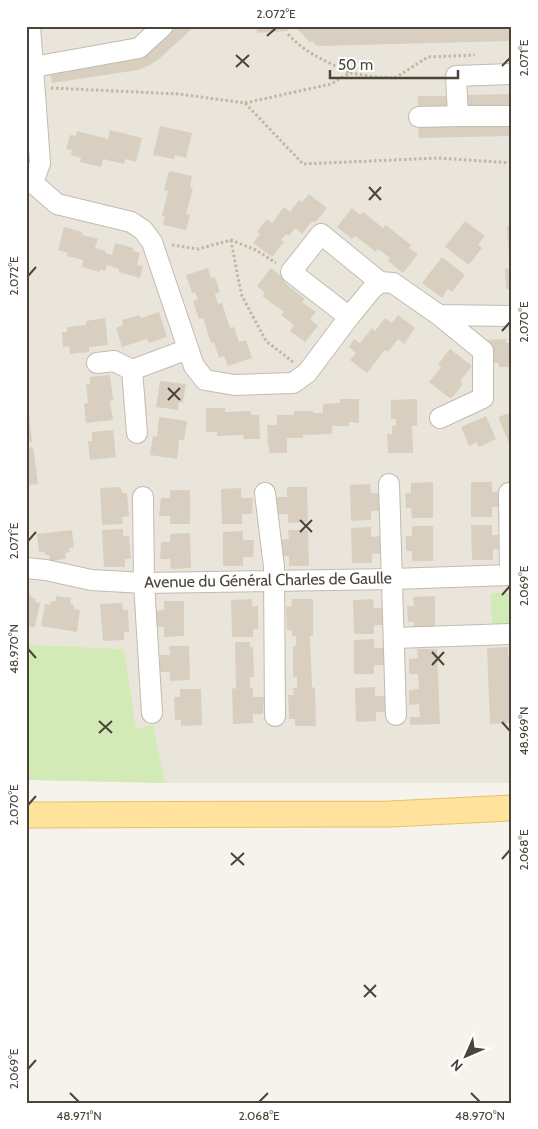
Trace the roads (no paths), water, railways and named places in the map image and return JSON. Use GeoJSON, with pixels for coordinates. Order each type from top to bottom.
{"type":"FeatureCollection","features":[{"type":"Feature","properties":{"kind":"main road"},"geometry":{"type":"LineString","coordinates":[[26,815],[390,814],[512,808]]}},
{"type":"Feature","properties":{"kind":"main road"},"geometry":{"type":"LineString","coordinates":[[390,814],[512,820]]}},
{"type":"Feature","properties":{"kind":"street"},"geometry":{"type":"LineString","coordinates":[[30,26],[40,163],[30,182],[57,204],[131,222],[143,230],[152,242],[194,366],[205,380],[235,386],[293,383],[307,374],[372,288],[380,282]]}},
{"type":"Feature","properties":{"kind":"street"},"geometry":{"type":"LineString","coordinates":[[33,67],[139,48],[163,26]]}},
{"type":"Feature","properties":{"kind":"street"},"geometry":{"type":"LineString","coordinates":[[458,116],[456,76],[512,74]]}},
{"type":"Feature","properties":{"kind":"street"},"geometry":{"type":"LineString","coordinates":[[419,117],[512,116]]}},
{"type":"Feature","properties":{"kind":"street"},"geometry":{"type":"LineString","coordinates":[[349,317],[291,272],[320,234],[380,282],[393,283],[483,351],[483,398],[440,418]]}},
{"type":"Feature","properties":{"kind":"street"},"geometry":{"type":"LineString","coordinates":[[439,316],[512,316]]}},
{"type":"Feature","properties":{"kind":"street"},"geometry":{"type":"LineString","coordinates":[[96,363],[114,361],[132,370],[188,349]]}},
{"type":"Feature","properties":{"kind":"street"},"geometry":{"type":"LineString","coordinates":[[132,370],[137,433]]}},
{"type":"Feature","properties":{"kind":"street"},"geometry":{"type":"LineString","coordinates":[[389,484],[396,715]]}},
{"type":"Feature","properties":{"kind":"street"},"geometry":{"type":"LineString","coordinates":[[265,493],[274,567],[275,716]]}},
{"type":"Feature","properties":{"kind":"street"},"geometry":{"type":"LineString","coordinates":[[509,493],[511,575]]}},
{"type":"Feature","properties":{"kind":"street"},"geometry":{"type":"LineString","coordinates":[[142,498],[144,583],[152,713]]}},
{"type":"Feature","properties":{"kind":"street","name":"Avenue du Général Charles de Gaulle"},"geometry":{"type":"LineString","coordinates":[[26,568],[46,570],[91,580],[144,583],[511,575]]}},
{"type":"Feature","properties":{"kind":"street"},"geometry":{"type":"LineString","coordinates":[[394,638],[512,634]]}}]}
